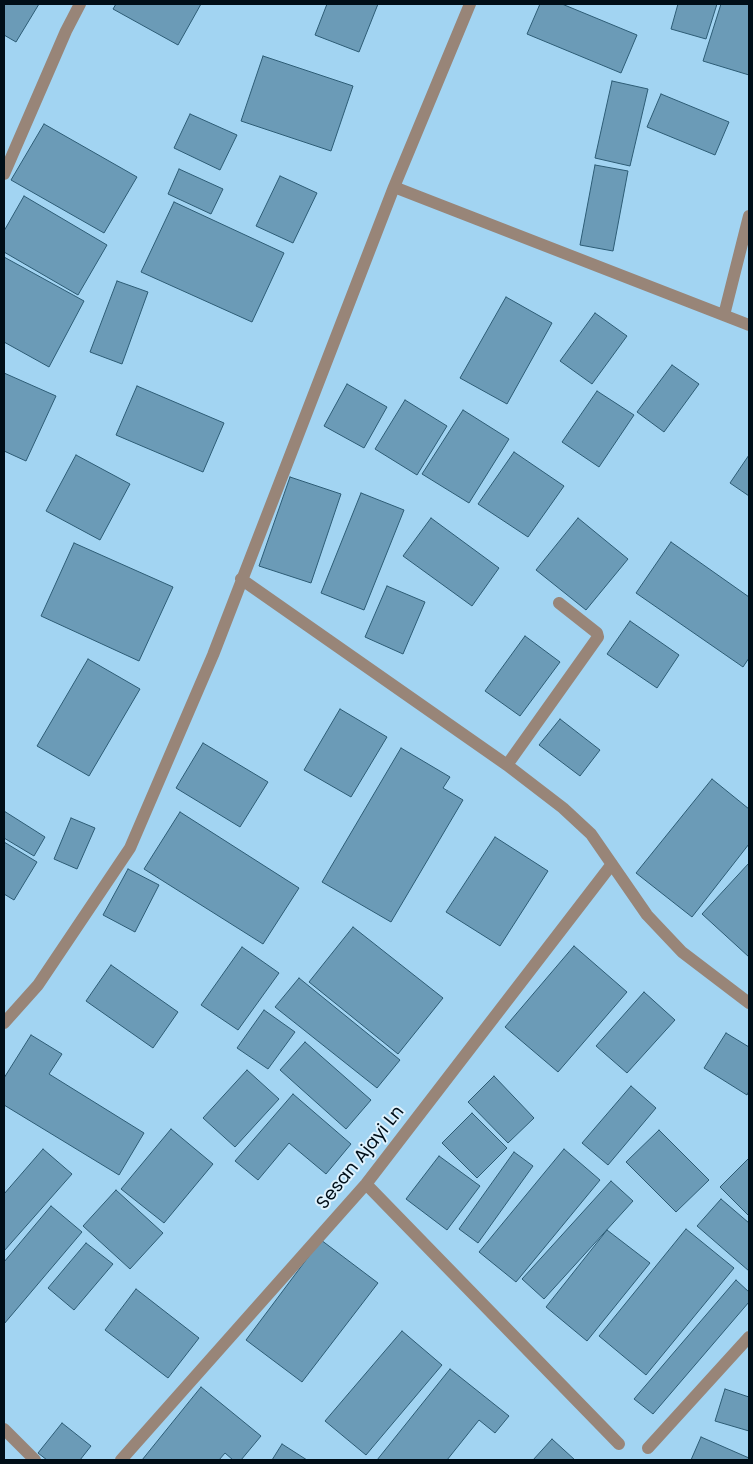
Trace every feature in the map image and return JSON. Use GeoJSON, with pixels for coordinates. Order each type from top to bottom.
{"type":"FeatureCollection","features":[{"type":"Feature","properties":{"kind":"street"},"geometry":{"type":"LineString","coordinates":[[4,174],[66,31],[80,4]]}},
{"type":"Feature","properties":{"kind":"street"},"geometry":{"type":"LineString","coordinates":[[4,1023],[38,985],[130,848],[213,655],[394,187],[470,4]]}},
{"type":"Feature","properties":{"kind":"street"},"geometry":{"type":"LineString","coordinates":[[394,187],[749,325]]}},
{"type":"Feature","properties":{"kind":"street"},"geometry":{"type":"LineString","coordinates":[[724,315],[749,216]]}},
{"type":"Feature","properties":{"kind":"street"},"geometry":{"type":"LineString","coordinates":[[241,579],[507,766],[563,808],[591,834],[647,914],[682,952],[749,1004]]}},
{"type":"Feature","properties":{"kind":"street"},"geometry":{"type":"LineString","coordinates":[[507,766],[598,637],[597,634],[559,603]]}},
{"type":"Feature","properties":{"kind":"street","name":"Sesan Ajayi Ln"},"geometry":{"type":"LineString","coordinates":[[121,1460],[366,1184],[612,864]]}},
{"type":"Feature","properties":{"kind":"street"},"geometry":{"type":"LineString","coordinates":[[366,1184],[619,1444]]}},
{"type":"Feature","properties":{"kind":"street"},"geometry":{"type":"LineString","coordinates":[[648,1448],[749,1337]]}},
{"type":"Feature","properties":{"kind":"street"},"geometry":{"type":"LineString","coordinates":[[4,1429],[36,1460]]}},
{"type":"Feature","properties":{"kind":"building"},"geometry":{"type":"Polygon","coordinates":[[[4,4],[39,4],[16,42],[4,35],[4,4]]]}},
{"type":"Feature","properties":{"kind":"building"},"geometry":{"type":"Polygon","coordinates":[[[116,4],[201,4],[178,45],[113,9],[116,4]]]}},
{"type":"Feature","properties":{"kind":"building"},"geometry":{"type":"Polygon","coordinates":[[[327,4],[378,4],[359,52],[315,35],[327,4]]]}},
{"type":"Feature","properties":{"kind":"building"},"geometry":{"type":"Polygon","coordinates":[[[540,4],[562,4],[637,35],[621,73],[527,34],[540,4]]]}},
{"type":"Feature","properties":{"kind":"building"},"geometry":{"type":"Polygon","coordinates":[[[678,4],[717,4],[706,39],[671,29],[678,4]]]}},
{"type":"Feature","properties":{"kind":"building"},"geometry":{"type":"Polygon","coordinates":[[[721,4],[749,4],[749,75],[703,61],[721,4]]]}},
{"type":"Feature","properties":{"kind":"building"},"geometry":{"type":"Polygon","coordinates":[[[263,56],[353,86],[331,151],[241,121],[263,56]]]}},
{"type":"Feature","properties":{"kind":"building"},"geometry":{"type":"Polygon","coordinates":[[[612,81],[648,89],[630,166],[595,158],[612,81]]]}},
{"type":"Feature","properties":{"kind":"building"},"geometry":{"type":"Polygon","coordinates":[[[661,94],[729,122],[715,155],[647,127],[661,94]]]}},
{"type":"Feature","properties":{"kind":"building"},"geometry":{"type":"Polygon","coordinates":[[[190,114],[237,135],[220,170],[174,148],[190,114]]]}},
{"type":"Feature","properties":{"kind":"building"},"geometry":{"type":"Polygon","coordinates":[[[44,124],[137,177],[104,233],[11,180],[44,124]]]}},
{"type":"Feature","properties":{"kind":"building"},"geometry":{"type":"Polygon","coordinates":[[[595,165],[628,171],[613,251],[580,245],[595,165]]]}},
{"type":"Feature","properties":{"kind":"building"},"geometry":{"type":"Polygon","coordinates":[[[179,169],[223,189],[211,214],[168,194],[179,169]]]}},
{"type":"Feature","properties":{"kind":"building"},"geometry":{"type":"Polygon","coordinates":[[[280,176],[317,193],[293,243],[256,226],[280,176]]]}},
{"type":"Feature","properties":{"kind":"building"},"geometry":{"type":"Polygon","coordinates":[[[24,196],[107,245],[78,295],[4,252],[4,231],[24,196]]]}},
{"type":"Feature","properties":{"kind":"building"},"geometry":{"type":"Polygon","coordinates":[[[174,202],[284,253],[252,322],[141,272],[174,202]]]}},
{"type":"Feature","properties":{"kind":"building"},"geometry":{"type":"Polygon","coordinates":[[[4,257],[84,301],[49,367],[4,342],[4,257]]]}},
{"type":"Feature","properties":{"kind":"building"},"geometry":{"type":"Polygon","coordinates":[[[117,281],[148,292],[122,364],[90,352],[117,281]]]}},
{"type":"Feature","properties":{"kind":"building"},"geometry":{"type":"Polygon","coordinates":[[[506,297],[552,323],[507,404],[460,378],[506,297]]]}},
{"type":"Feature","properties":{"kind":"building"},"geometry":{"type":"Polygon","coordinates":[[[595,313],[627,336],[592,384],[560,361],[595,313]]]}},
{"type":"Feature","properties":{"kind":"building"},"geometry":{"type":"Polygon","coordinates":[[[672,365],[699,384],[664,432],[637,412],[672,365]]]}},
{"type":"Feature","properties":{"kind":"building"},"geometry":{"type":"Polygon","coordinates":[[[4,373],[56,396],[26,461],[4,451],[4,373]]]}},
{"type":"Feature","properties":{"kind":"building"},"geometry":{"type":"Polygon","coordinates":[[[347,384],[387,407],[364,448],[324,426],[347,384]]]}},
{"type":"Feature","properties":{"kind":"building"},"geometry":{"type":"Polygon","coordinates":[[[137,386],[224,423],[203,472],[116,435],[137,386]]]}},
{"type":"Feature","properties":{"kind":"building"},"geometry":{"type":"Polygon","coordinates":[[[597,391],[634,415],[599,467],[562,442],[597,391]]]}},
{"type":"Feature","properties":{"kind":"building"},"geometry":{"type":"Polygon","coordinates":[[[405,400],[447,426],[417,475],[375,449],[405,400]]]}},
{"type":"Feature","properties":{"kind":"building"},"geometry":{"type":"Polygon","coordinates":[[[463,410],[509,439],[469,503],[422,474],[463,410]]]}},
{"type":"Feature","properties":{"kind":"building"},"geometry":{"type":"Polygon","coordinates":[[[514,452],[564,486],[528,537],[478,504],[514,452]]]}},
{"type":"Feature","properties":{"kind":"building"},"geometry":{"type":"Polygon","coordinates":[[[76,455],[130,484],[100,540],[46,511],[76,455]]]}},
{"type":"Feature","properties":{"kind":"building"},"geometry":{"type":"Polygon","coordinates":[[[749,455],[749,496],[730,483],[749,455]]]}},
{"type":"Feature","properties":{"kind":"building"},"geometry":{"type":"Polygon","coordinates":[[[290,477],[341,494],[311,583],[259,566],[290,477]]]}},
{"type":"Feature","properties":{"kind":"building"},"geometry":{"type":"Polygon","coordinates":[[[361,493],[404,510],[364,610],[321,593],[361,493]]]}},
{"type":"Feature","properties":{"kind":"building"},"geometry":{"type":"Polygon","coordinates":[[[431,518],[499,568],[472,606],[403,556],[431,518]]]}},
{"type":"Feature","properties":{"kind":"building"},"geometry":{"type":"Polygon","coordinates":[[[578,518],[628,559],[586,610],[536,570],[578,518]]]}},
{"type":"Feature","properties":{"kind":"building"},"geometry":{"type":"Polygon","coordinates":[[[671,542],[749,597],[749,658],[743,667],[636,593],[671,542]]]}},
{"type":"Feature","properties":{"kind":"building"},"geometry":{"type":"Polygon","coordinates":[[[74,543],[173,587],[139,661],[41,616],[74,543]]]}},
{"type":"Feature","properties":{"kind":"building"},"geometry":{"type":"Polygon","coordinates":[[[387,586],[425,602],[403,654],[365,637],[387,586]]]}},
{"type":"Feature","properties":{"kind":"building"},"geometry":{"type":"Polygon","coordinates":[[[630,621],[679,655],[657,688],[607,654],[630,621]]]}},
{"type":"Feature","properties":{"kind":"building"},"geometry":{"type":"Polygon","coordinates":[[[525,636],[560,662],[520,716],[485,691],[525,636]]]}},
{"type":"Feature","properties":{"kind":"building"},"geometry":{"type":"Polygon","coordinates":[[[88,659],[140,689],[89,776],[37,746],[88,659]]]}},
{"type":"Feature","properties":{"kind":"building"},"geometry":{"type":"Polygon","coordinates":[[[340,709],[387,737],[351,797],[304,770],[340,709]]]}},
{"type":"Feature","properties":{"kind":"building"},"geometry":{"type":"Polygon","coordinates":[[[560,719],[600,750],[580,776],[539,745],[560,719]]]}},
{"type":"Feature","properties":{"kind":"building"},"geometry":{"type":"Polygon","coordinates":[[[203,743],[268,782],[240,827],[176,788],[203,743]]]}},
{"type":"Feature","properties":{"kind":"building"},"geometry":{"type":"Polygon","coordinates":[[[401,748],[450,777],[443,788],[463,800],[391,922],[322,882],[401,748]]]}},
{"type":"Feature","properties":{"kind":"building"},"geometry":{"type":"Polygon","coordinates":[[[712,779],[749,809],[749,844],[692,917],[636,873],[712,779]]]}},
{"type":"Feature","properties":{"kind":"building"},"geometry":{"type":"Polygon","coordinates":[[[4,811],[45,837],[34,856],[4,838],[4,811]]]}},
{"type":"Feature","properties":{"kind":"building"},"geometry":{"type":"Polygon","coordinates":[[[180,812],[299,888],[263,944],[144,869],[180,812]]]}},
{"type":"Feature","properties":{"kind":"building"},"geometry":{"type":"Polygon","coordinates":[[[71,818],[95,828],[77,869],[54,859],[71,818]]]}},
{"type":"Feature","properties":{"kind":"building"},"geometry":{"type":"Polygon","coordinates":[[[495,837],[548,871],[500,946],[446,912],[495,837]]]}},
{"type":"Feature","properties":{"kind":"building"},"geometry":{"type":"Polygon","coordinates":[[[4,842],[37,862],[14,900],[4,894],[4,842]]]}},
{"type":"Feature","properties":{"kind":"building"},"geometry":{"type":"Polygon","coordinates":[[[749,863],[749,957],[702,914],[749,863]]]}},
{"type":"Feature","properties":{"kind":"building"},"geometry":{"type":"Polygon","coordinates":[[[128,869],[159,885],[135,932],[103,915],[128,869]]]}},
{"type":"Feature","properties":{"kind":"building"},"geometry":{"type":"Polygon","coordinates":[[[353,927],[443,998],[398,1054],[309,982],[353,927]]]}},
{"type":"Feature","properties":{"kind":"building"},"geometry":{"type":"Polygon","coordinates":[[[574,946],[627,992],[558,1072],[505,1027],[574,946]]]}},
{"type":"Feature","properties":{"kind":"building"},"geometry":{"type":"Polygon","coordinates":[[[242,947],[279,973],[238,1030],[201,1005],[242,947]]]}},
{"type":"Feature","properties":{"kind":"building"},"geometry":{"type":"Polygon","coordinates":[[[111,965],[178,1012],[153,1048],[86,1001],[111,965]]]}},
{"type":"Feature","properties":{"kind":"building"},"geometry":{"type":"Polygon","coordinates":[[[299,978],[400,1060],[377,1088],[275,1007],[299,978]]]}},
{"type":"Feature","properties":{"kind":"building"},"geometry":{"type":"Polygon","coordinates":[[[644,992],[675,1020],[627,1073],[596,1046],[644,992]]]}},
{"type":"Feature","properties":{"kind":"building"},"geometry":{"type":"Polygon","coordinates":[[[264,1010],[295,1032],[268,1069],[237,1048],[264,1010]]]}},
{"type":"Feature","properties":{"kind":"building"},"geometry":{"type":"Polygon","coordinates":[[[726,1033],[749,1047],[749,1091],[747,1095],[704,1068],[726,1033]]]}},
{"type":"Feature","properties":{"kind":"building"},"geometry":{"type":"Polygon","coordinates":[[[31,1035],[62,1054],[49,1074],[144,1133],[119,1175],[4,1105],[4,1078],[31,1035]]]}},
{"type":"Feature","properties":{"kind":"building"},"geometry":{"type":"Polygon","coordinates":[[[305,1042],[371,1100],[346,1129],[280,1070],[305,1042]]]}},
{"type":"Feature","properties":{"kind":"building"},"geometry":{"type":"Polygon","coordinates":[[[247,1070],[279,1099],[235,1147],[203,1118],[247,1070]]]}},
{"type":"Feature","properties":{"kind":"building"},"geometry":{"type":"Polygon","coordinates":[[[494,1076],[534,1118],[508,1143],[468,1102],[494,1076]]]}},
{"type":"Feature","properties":{"kind":"building"},"geometry":{"type":"Polygon","coordinates":[[[631,1086],[656,1108],[608,1165],[582,1143],[631,1086]]]}},
{"type":"Feature","properties":{"kind":"building"},"geometry":{"type":"Polygon","coordinates":[[[293,1094],[351,1144],[326,1174],[289,1143],[258,1180],[235,1161],[293,1094]]]}},
{"type":"Feature","properties":{"kind":"building"},"geometry":{"type":"Polygon","coordinates":[[[472,1113],[507,1148],[477,1178],[442,1143],[472,1113]]]}},
{"type":"Feature","properties":{"kind":"building"},"geometry":{"type":"Polygon","coordinates":[[[171,1129],[213,1164],[164,1223],[121,1189],[171,1129]]]}},
{"type":"Feature","properties":{"kind":"building"},"geometry":{"type":"Polygon","coordinates":[[[659,1130],[709,1180],[676,1212],[626,1162],[659,1130]]]}},
{"type":"Feature","properties":{"kind":"building"},"geometry":{"type":"Polygon","coordinates":[[[43,1149],[72,1174],[4,1251],[4,1194],[43,1149]]]}},
{"type":"Feature","properties":{"kind":"building"},"geometry":{"type":"Polygon","coordinates":[[[564,1149],[600,1180],[516,1282],[479,1252],[564,1149]]]}},
{"type":"Feature","properties":{"kind":"building"},"geometry":{"type":"Polygon","coordinates":[[[514,1152],[533,1166],[478,1243],[459,1229],[514,1152]]]}},
{"type":"Feature","properties":{"kind":"building"},"geometry":{"type":"Polygon","coordinates":[[[439,1156],[480,1186],[447,1230],[406,1199],[439,1156]]]}},
{"type":"Feature","properties":{"kind":"building"},"geometry":{"type":"Polygon","coordinates":[[[749,1158],[749,1216],[720,1187],[749,1158]]]}},
{"type":"Feature","properties":{"kind":"building"},"geometry":{"type":"Polygon","coordinates":[[[611,1181],[633,1201],[544,1299],[522,1279],[611,1181]]]}},
{"type":"Feature","properties":{"kind":"building"},"geometry":{"type":"Polygon","coordinates":[[[116,1190],[163,1233],[130,1269],[83,1226],[116,1190]]]}},
{"type":"Feature","properties":{"kind":"building"},"geometry":{"type":"Polygon","coordinates":[[[721,1199],[749,1223],[749,1271],[697,1226],[721,1199]]]}},
{"type":"Feature","properties":{"kind":"building"},"geometry":{"type":"Polygon","coordinates":[[[51,1206],[82,1232],[4,1324],[4,1262],[51,1206]]]}},
{"type":"Feature","properties":{"kind":"building"},"geometry":{"type":"Polygon","coordinates":[[[686,1229],[734,1268],[646,1375],[599,1336],[686,1229]]]}},
{"type":"Feature","properties":{"kind":"building"},"geometry":{"type":"Polygon","coordinates":[[[607,1230],[650,1263],[587,1341],[546,1307],[607,1230]]]}},
{"type":"Feature","properties":{"kind":"building"},"geometry":{"type":"Polygon","coordinates":[[[321,1240],[378,1283],[302,1382],[246,1340],[321,1240]]]}},
{"type":"Feature","properties":{"kind":"building"},"geometry":{"type":"Polygon","coordinates":[[[86,1243],[113,1264],[74,1310],[48,1288],[86,1243]]]}},
{"type":"Feature","properties":{"kind":"building"},"geometry":{"type":"Polygon","coordinates":[[[736,1280],[749,1292],[749,1302],[653,1414],[634,1399],[736,1280]]]}},
{"type":"Feature","properties":{"kind":"building"},"geometry":{"type":"Polygon","coordinates":[[[136,1289],[199,1338],[168,1378],[105,1330],[136,1289]]]}},
{"type":"Feature","properties":{"kind":"building"},"geometry":{"type":"Polygon","coordinates":[[[402,1331],[442,1365],[366,1455],[325,1421],[402,1331]]]}},
{"type":"Feature","properties":{"kind":"building"},"geometry":{"type":"Polygon","coordinates":[[[450,1369],[509,1416],[495,1433],[479,1420],[447,1460],[377,1460],[450,1369]]]}},
{"type":"Feature","properties":{"kind":"building"},"geometry":{"type":"Polygon","coordinates":[[[201,1387],[261,1436],[241,1460],[233,1460],[225,1453],[219,1460],[142,1460],[201,1387]]]}},
{"type":"Feature","properties":{"kind":"building"},"geometry":{"type":"Polygon","coordinates":[[[725,1389],[749,1397],[749,1431],[715,1421],[725,1389]]]}},
{"type":"Feature","properties":{"kind":"building"},"geometry":{"type":"Polygon","coordinates":[[[62,1423],[91,1446],[80,1460],[47,1460],[38,1453],[62,1423]]]}},
{"type":"Feature","properties":{"kind":"building"},"geometry":{"type":"Polygon","coordinates":[[[701,1437],[749,1458],[749,1460],[691,1460],[701,1437]]]}},
{"type":"Feature","properties":{"kind":"building"},"geometry":{"type":"Polygon","coordinates":[[[552,1439],[575,1460],[533,1460],[552,1439]]]}},
{"type":"Feature","properties":{"kind":"building"},"geometry":{"type":"Polygon","coordinates":[[[282,1444],[307,1460],[272,1460],[282,1444]]]}}]}
